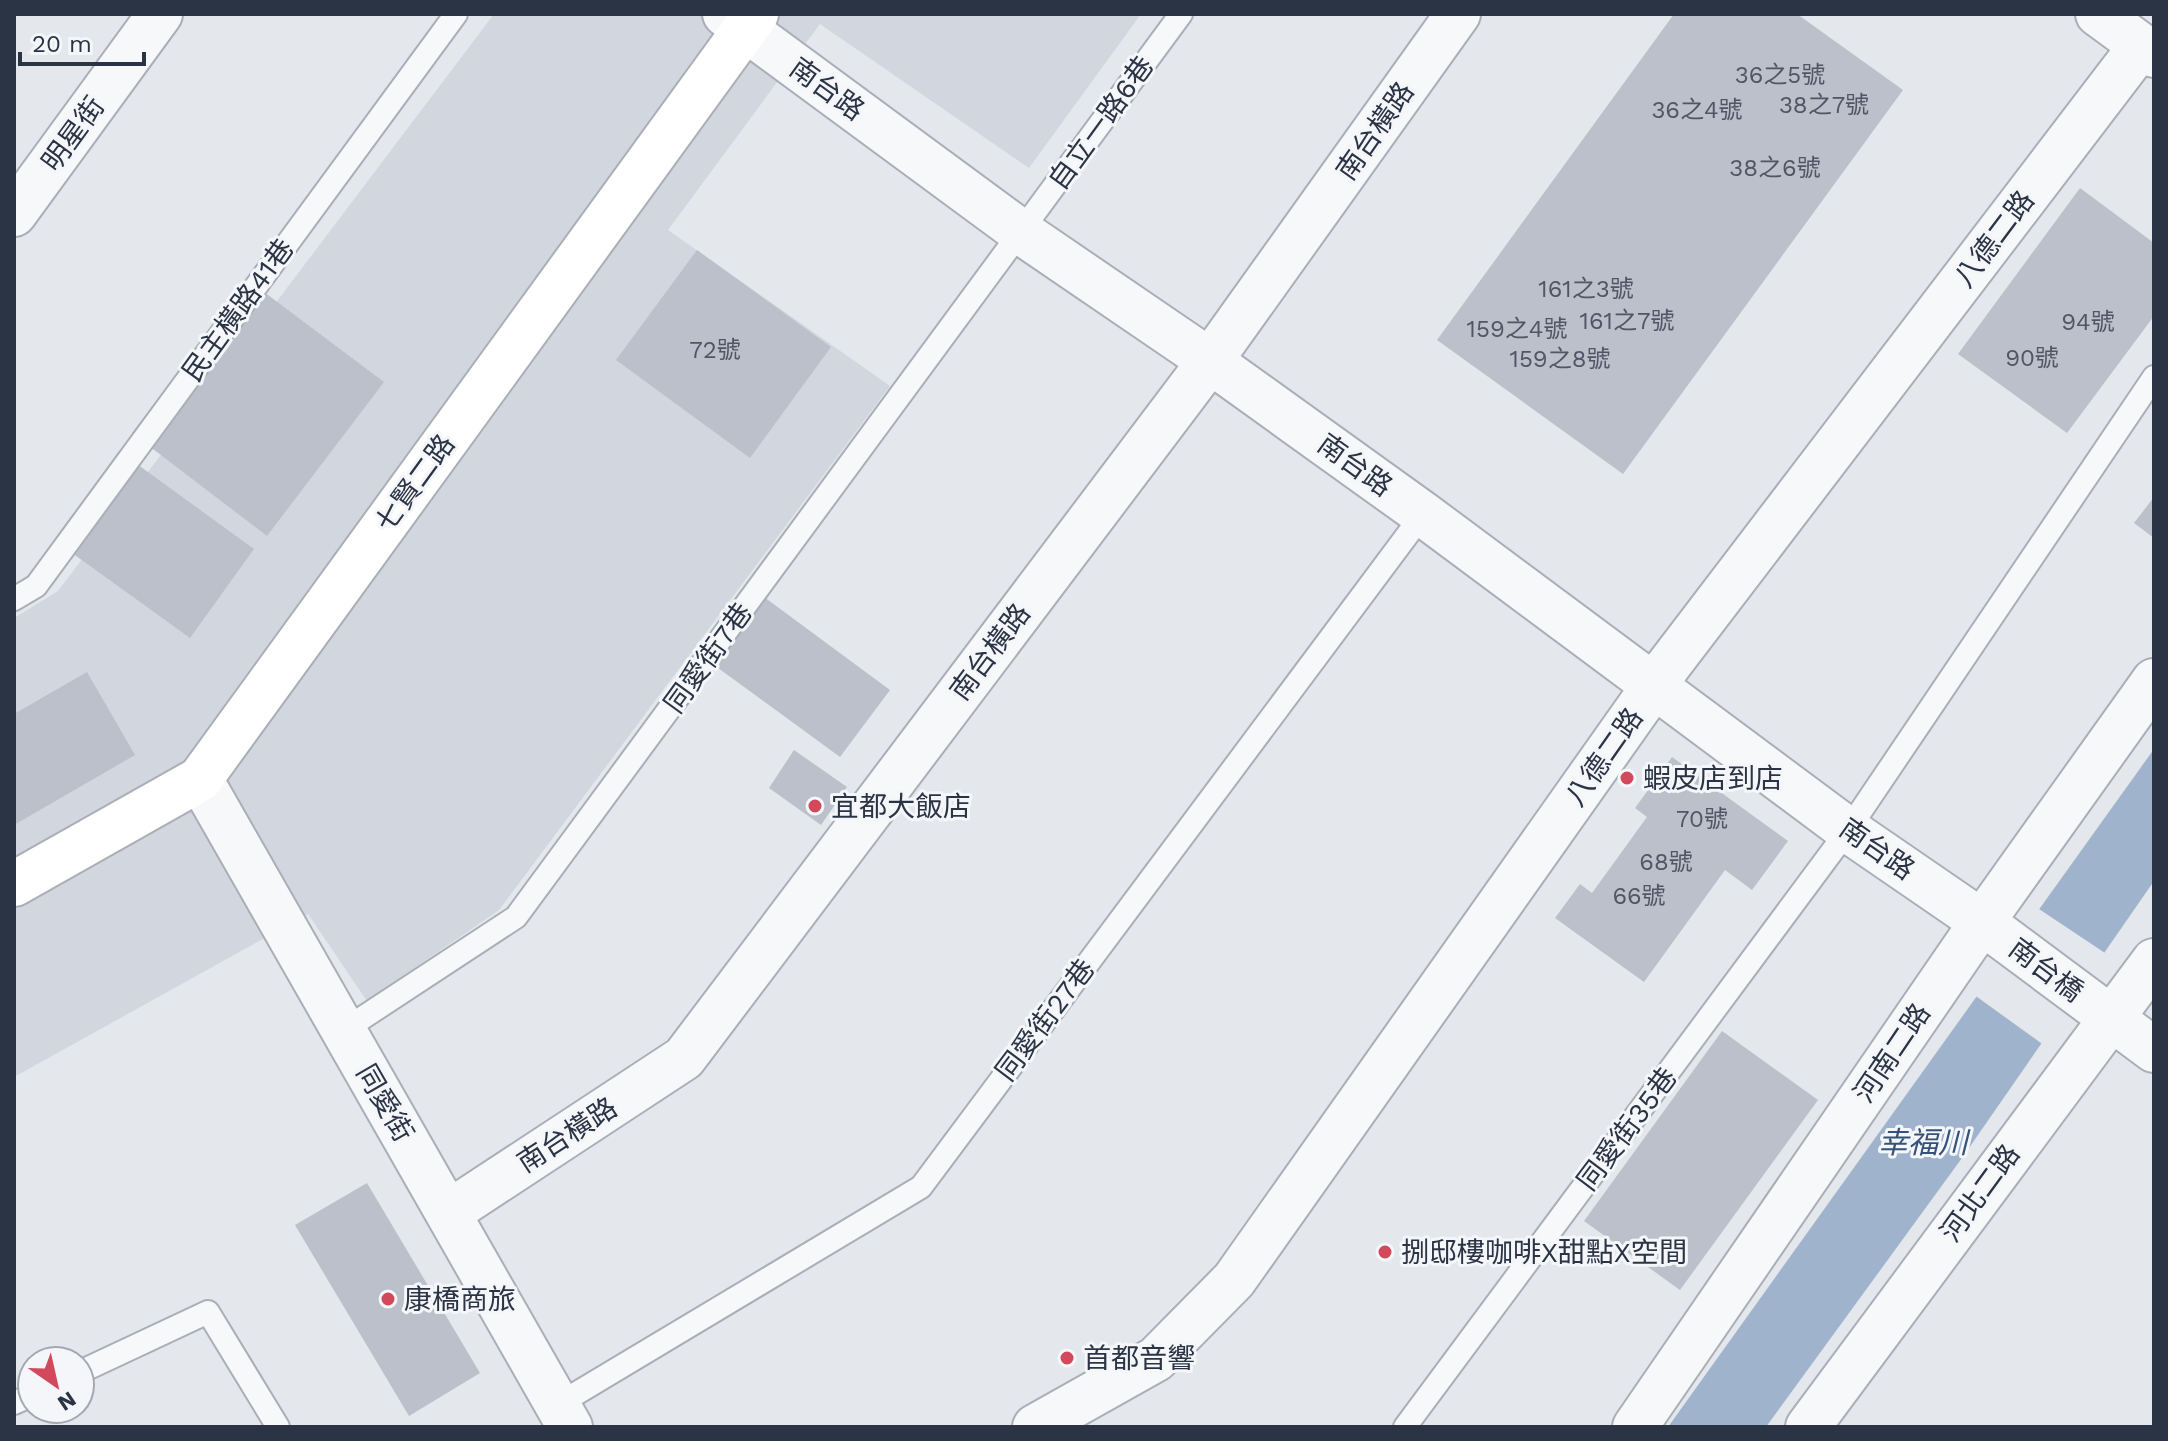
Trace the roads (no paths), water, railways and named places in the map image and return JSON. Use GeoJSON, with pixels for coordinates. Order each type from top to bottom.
{"type":"FeatureCollection","features":[{"type":"Feature","properties":{"kind":"street","name":"明星街"},"geometry":{"type":"LineString","coordinates":[[14,214],[160,14]]}},
{"type":"Feature","properties":{"kind":"street","name":"南台橫路"},"geometry":{"type":"LineString","coordinates":[[448,1213],[684,1058],[1210,361],[1458,14]]}},
{"type":"Feature","properties":{"kind":"street","name":"南台路"},"geometry":{"type":"LineString","coordinates":[[742,19],[1021,232],[1210,361],[1423,514],[1848,830],[1982,922]]}},
{"type":"Feature","properties":{"kind":"street","name":"七賢二路"},"geometry":{"type":"LineString","coordinates":[[14,884],[200,779],[742,19]]}},
{"type":"Feature","properties":{"kind":"street","name":"八德二路"},"geometry":{"type":"LineString","coordinates":[[1035,1427],[1156,1359],[1234,1280],[1654,685],[2127,31]]}},
{"type":"Feature","properties":{"kind":"street","name":"河南二路"},"geometry":{"type":"LineString","coordinates":[[1635,1427],[1982,922],[2154,681]]}},
{"type":"Feature","properties":{"kind":"street","name":"同愛街"},"geometry":{"type":"LineString","coordinates":[[200,779],[563,1416]]}},
{"type":"Feature","properties":{"kind":"street","name":"南台橋"},"geometry":{"type":"LineString","coordinates":[[1982,922],[2109,1018]]}},
{"type":"Feature","properties":{"kind":"street","name":"河北二路"},"geometry":{"type":"LineString","coordinates":[[1808,1427],[2154,961]]}},
{"type":"Feature","properties":{"kind":"street"},"geometry":{"type":"LineString","coordinates":[[2109,1018],[2154,1050]]}},
{"type":"Feature","properties":{"kind":"lane","name":"民主橫路41巷"},"geometry":{"type":"LineString","coordinates":[[14,599],[36,586],[456,14]]}},
{"type":"Feature","properties":{"kind":"lane","name":"自立一路6巷"},"geometry":{"type":"LineString","coordinates":[[1021,232],[1181,14]]}},
{"type":"Feature","properties":{"kind":"lane","name":"同愛街7巷"},"geometry":{"type":"LineString","coordinates":[[344,1030],[516,917],[1021,232]]}},
{"type":"Feature","properties":{"kind":"lane","name":"同愛街35巷"},"geometry":{"type":"LineString","coordinates":[[1405,1427],[1848,830],[2154,377]]}},
{"type":"Feature","properties":{"kind":"lane","name":"同愛街27巷"},"geometry":{"type":"LineString","coordinates":[[563,1416],[921,1187],[1423,514]]}},
{"type":"Feature","properties":{"kind":"lane"},"geometry":{"type":"LineString","coordinates":[[96,1364],[208,1312],[278,1427]]}},
{"type":"Feature","properties":{"kind":"water","name":"幸福川"},"geometry":{"type":"Polygon","coordinates":[[[2154,749],[2154,881],[1962,1158],[1766,1427],[1668,1427],[2154,749]]]}},
{"type":"Feature","properties":{"kind":"place","name":"蝦皮店到店"},"geometry":{"type":"Point","coordinates":[1627,778]}},
{"type":"Feature","properties":{"kind":"place","name":"宜都大飯店"},"geometry":{"type":"Point","coordinates":[815,806]}},
{"type":"Feature","properties":{"kind":"place","name":"捌邸樓咖啡X甜點X空間"},"geometry":{"type":"Point","coordinates":[1385,1252]}},
{"type":"Feature","properties":{"kind":"place","name":"康橋商旅"},"geometry":{"type":"Point","coordinates":[388,1299]}},
{"type":"Feature","properties":{"kind":"place","name":"首都音響"},"geometry":{"type":"Point","coordinates":[1067,1358]}}]}
